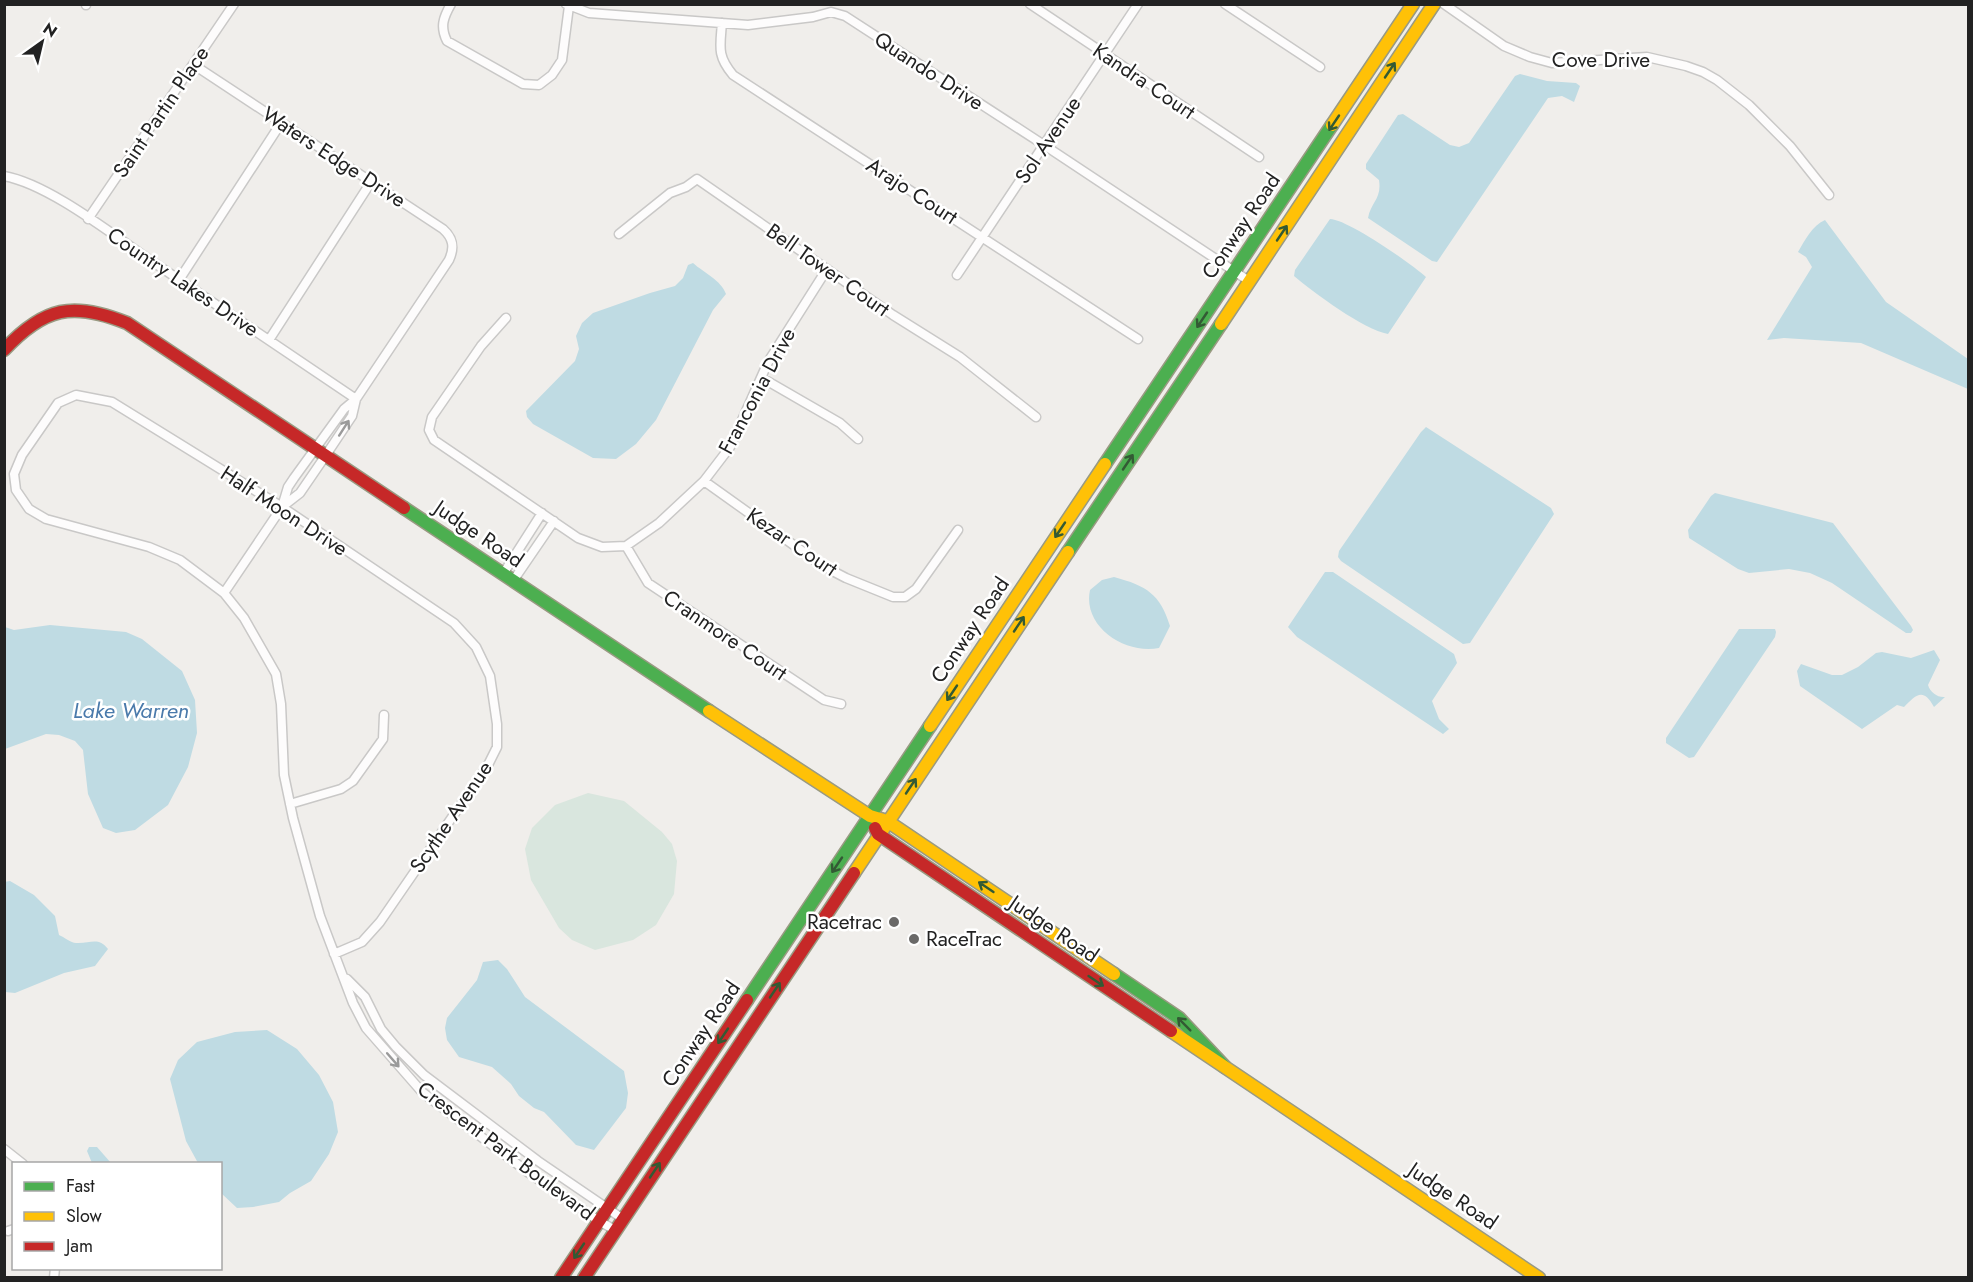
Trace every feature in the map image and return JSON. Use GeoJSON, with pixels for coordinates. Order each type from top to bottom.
{"type":"FeatureCollection","features":[{"type":"Feature","properties":{"kind":"main road","name":"Conway Road"},"geometry":{"type":"LineString","coordinates":[[561,1278],[1413,4]]}},
{"type":"Feature","properties":{"kind":"main road","name":"Conway Road"},"geometry":{"type":"LineString","coordinates":[[584,1278],[878,834],[1434,4]]}},
{"type":"Feature","properties":{"kind":"main road","name":"Judge Road"},"geometry":{"type":"LineString","coordinates":[[4,350],[18,333],[31,324],[58,312],[72,309],[92,310],[128,323],[508,578],[870,816],[887,821],[1179,1018],[1225,1067]]}},
{"type":"Feature","properties":{"kind":"main road"},"geometry":{"type":"LineString","coordinates":[[1090,518],[1088,501],[1093,482]]}},
{"type":"Feature","properties":{"kind":"main road"},"geometry":{"type":"LineString","coordinates":[[870,816],[878,834]]}},
{"type":"Feature","properties":{"kind":"main road","name":"Judge Road"},"geometry":{"type":"LineString","coordinates":[[878,834],[1539,1278]]}},
{"type":"Feature","properties":{"kind":"main road"},"geometry":{"type":"LineString","coordinates":[[752,1025],[749,1010],[755,988]]}},
{"type":"Feature","properties":{"kind":"street","name":"Saint Partin Place"},"geometry":{"type":"LineString","coordinates":[[88,219],[234,4]]}},
{"type":"Feature","properties":{"kind":"street"},"geometry":{"type":"LineString","coordinates":[[450,4],[443,17],[442,32],[447,41],[523,84],[539,86],[552,75],[562,60],[567,5]]}},
{"type":"Feature","properties":{"kind":"street","name":"Kandra Court"},"geometry":{"type":"LineString","coordinates":[[1030,4],[1259,157]]}},
{"type":"Feature","properties":{"kind":"street","name":"Sol Avenue"},"geometry":{"type":"LineString","coordinates":[[957,275],[1138,4]]}},
{"type":"Feature","properties":{"kind":"street"},"geometry":{"type":"LineString","coordinates":[[1225,4],[1320,67]]}},
{"type":"Feature","properties":{"kind":"street","name":"Cove Drive"},"geometry":{"type":"LineString","coordinates":[[1444,4],[1504,46],[1552,63],[1647,57],[1703,72],[1749,105],[1790,146],[1829,195]]}},
{"type":"Feature","properties":{"kind":"street","name":"Quando Drive"},"geometry":{"type":"LineString","coordinates":[[567,5],[589,13],[748,25],[813,17],[831,12],[845,16],[1249,281]]}},
{"type":"Feature","properties":{"kind":"street","name":"Arajo Court"},"geometry":{"type":"LineString","coordinates":[[722,23],[719,52],[724,64],[733,75],[1138,339]]}},
{"type":"Feature","properties":{"kind":"street","name":"Waters Edge Drive"},"geometry":{"type":"LineString","coordinates":[[194,65],[443,228],[451,236],[454,250],[449,260],[356,399]]}},
{"type":"Feature","properties":{"kind":"street"},"geometry":{"type":"LineString","coordinates":[[179,280],[281,123]]}},
{"type":"Feature","properties":{"kind":"street","name":"Country Lakes Drive"},"geometry":{"type":"LineString","coordinates":[[4,176],[18,178],[43,190],[356,399]]}},
{"type":"Feature","properties":{"kind":"street","name":"Bell Tower Court"},"geometry":{"type":"LineString","coordinates":[[619,234],[670,193],[686,187],[697,179],[893,315],[960,357],[1036,417]]}},
{"type":"Feature","properties":{"kind":"street"},"geometry":{"type":"LineString","coordinates":[[269,340],[371,182]]}},
{"type":"Feature","properties":{"kind":"street","name":"Franconia Drive"},"geometry":{"type":"LineString","coordinates":[[626,546],[659,523],[705,481],[730,447],[768,362],[827,269]]}},
{"type":"Feature","properties":{"kind":"street"},"geometry":{"type":"LineString","coordinates":[[506,318],[481,346],[432,417],[429,430],[434,440],[578,538],[602,547],[626,546]]}},
{"type":"Feature","properties":{"kind":"street"},"geometry":{"type":"LineString","coordinates":[[762,378],[840,423],[858,439]]}},
{"type":"Feature","properties":{"kind":"street","name":"Half Moon Drive"},"geometry":{"type":"LineString","coordinates":[[46,519],[29,509],[16,490],[14,474],[22,455],[58,403],[76,395],[112,402],[282,507],[454,623]]}},
{"type":"Feature","properties":{"kind":"street"},"geometry":{"type":"LineString","coordinates":[[282,507],[305,486],[344,409],[356,399]]}},
{"type":"Feature","properties":{"kind":"street"},"geometry":{"type":"LineString","coordinates":[[224,593],[282,507],[288,487],[294,478],[321,452]]}},
{"type":"Feature","properties":{"kind":"street"},"geometry":{"type":"LineString","coordinates":[[294,478],[305,486]]}},
{"type":"Feature","properties":{"kind":"street","name":"Kezar Court"},"geometry":{"type":"LineString","coordinates":[[705,481],[823,566],[893,597],[905,597],[916,589],[958,530]]}},
{"type":"Feature","properties":{"kind":"street"},"geometry":{"type":"LineString","coordinates":[[508,578],[525,539],[542,513]]}},
{"type":"Feature","properties":{"kind":"street","name":"Crescent Park Boulevard"},"geometry":{"type":"LineString","coordinates":[[46,519],[149,547],[180,560],[224,593],[244,618],[276,674],[281,704],[284,775],[290,804],[320,916],[358,1014],[380,1044],[422,1092],[529,1173],[615,1230]]}},
{"type":"Feature","properties":{"kind":"street"},"geometry":{"type":"LineString","coordinates":[[508,578],[537,546],[554,521]]}},
{"type":"Feature","properties":{"kind":"street"},"geometry":{"type":"LineString","coordinates":[[525,539],[537,546]]}},
{"type":"Feature","properties":{"kind":"street","name":"Cranmore Court"},"geometry":{"type":"LineString","coordinates":[[626,546],[648,583],[824,700],[841,704]]}},
{"type":"Feature","properties":{"kind":"street","name":"Scythe Avenue"},"geometry":{"type":"LineString","coordinates":[[334,954],[362,942],[380,922],[488,765],[497,747],[497,724],[490,676],[476,647],[454,623]]}},
{"type":"Feature","properties":{"kind":"street"},"geometry":{"type":"LineString","coordinates":[[290,804],[341,789],[353,781],[383,739],[384,715]]}},
{"type":"Feature","properties":{"kind":"street","name":"Crescent Park Boulevard"},"geometry":{"type":"LineString","coordinates":[[344,977],[365,997],[381,1029],[424,1075],[538,1161],[623,1218]]}},
{"type":"Feature","properties":{"kind":"street"},"geometry":{"type":"LineString","coordinates":[[358,1014],[370,1007]]}},
{"type":"Feature","properties":{"kind":"street"},"geometry":{"type":"LineString","coordinates":[[4,1149],[20,1162]]}},
{"type":"Feature","properties":{"kind":"street"},"geometry":{"type":"LineString","coordinates":[[529,1173],[538,1161]]}},
{"type":"Feature","properties":{"kind":"shaded area"},"geometry":{"type":"Polygon","coordinates":[[[588,793],[624,801],[662,832],[672,844],[677,861],[674,894],[656,925],[633,940],[595,950],[572,940],[559,928],[531,880],[525,849],[532,828],[555,805],[588,793]]]}},
{"type":"Feature","properties":{"kind":"water"},"geometry":{"type":"Polygon","coordinates":[[[1520,74],[1547,81],[1576,83],[1580,86],[1574,102],[1562,96],[1548,98],[1437,262],[1432,261],[1368,218],[1380,186],[1379,180],[1366,169],[1366,164],[1398,115],[1403,114],[1450,145],[1459,147],[1469,143],[1515,76],[1520,74]]]}},
{"type":"Feature","properties":{"kind":"water"},"geometry":{"type":"Polygon","coordinates":[[[1330,219],[1364,234],[1426,277],[1388,334],[1366,326],[1353,318],[1294,276],[1295,270],[1330,219]]]}},
{"type":"Feature","properties":{"kind":"water"},"geometry":{"type":"Polygon","coordinates":[[[1825,220],[1886,302],[1968,359],[1968,389],[1861,343],[1784,338],[1767,340],[1812,267],[1806,257],[1798,252],[1806,238],[1825,220]]]}},
{"type":"Feature","properties":{"kind":"water"},"geometry":{"type":"Polygon","coordinates":[[[693,263],[716,281],[726,294],[713,310],[656,420],[636,444],[616,459],[593,458],[533,424],[527,417],[526,411],[575,361],[579,349],[576,336],[582,323],[593,313],[675,286],[683,278],[688,265],[693,263]]]}},
{"type":"Feature","properties":{"kind":"water"},"geometry":{"type":"Polygon","coordinates":[[[1426,427],[1551,508],[1554,514],[1470,643],[1463,644],[1338,557],[1339,551],[1426,427]]]}},
{"type":"Feature","properties":{"kind":"water"},"geometry":{"type":"Polygon","coordinates":[[[1715,493],[1833,523],[1911,626],[1913,630],[1911,633],[1906,633],[1832,583],[1810,573],[1789,569],[1749,573],[1738,569],[1689,538],[1688,530],[1715,493]]]}},
{"type":"Feature","properties":{"kind":"water"},"geometry":{"type":"Polygon","coordinates":[[[1325,572],[1333,572],[1454,654],[1457,663],[1432,701],[1439,719],[1449,729],[1443,734],[1297,637],[1288,627],[1325,572]]]}},
{"type":"Feature","properties":{"kind":"water"},"geometry":{"type":"Polygon","coordinates":[[[1114,577],[1144,588],[1162,606],[1170,626],[1159,648],[1133,647],[1121,642],[1109,636],[1093,616],[1089,603],[1090,590],[1102,580],[1114,577]]]}},
{"type":"Feature","properties":{"kind":"water","name":"Lake Warren"},"geometry":{"type":"Polygon","coordinates":[[[50,625],[126,632],[142,639],[182,671],[195,700],[197,733],[188,767],[168,805],[135,830],[116,833],[103,828],[88,794],[83,750],[75,741],[59,735],[46,734],[5,749],[5,627],[14,630],[50,625]]]}},
{"type":"Feature","properties":{"kind":"water"},"geometry":{"type":"Polygon","coordinates":[[[1739,629],[1775,629],[1776,632],[1775,637],[1694,757],[1689,758],[1666,743],[1666,738],[1739,629]]]}},
{"type":"Feature","properties":{"kind":"water"},"geometry":{"type":"Polygon","coordinates":[[[1934,650],[1940,660],[1928,685],[1935,694],[1945,697],[1934,707],[1923,695],[1916,696],[1904,707],[1897,705],[1862,729],[1800,686],[1797,671],[1801,664],[1832,675],[1842,675],[1858,667],[1876,653],[1882,652],[1911,658],[1934,650]]]}},
{"type":"Feature","properties":{"kind":"water"},"geometry":{"type":"Polygon","coordinates":[[[10,881],[34,895],[55,916],[59,935],[74,943],[101,943],[108,949],[95,966],[64,973],[15,993],[5,992],[4,882],[10,881]]]}},
{"type":"Feature","properties":{"kind":"water"},"geometry":{"type":"Polygon","coordinates":[[[498,960],[507,969],[525,997],[624,1071],[628,1093],[626,1108],[594,1150],[576,1145],[544,1112],[534,1108],[519,1096],[511,1084],[492,1067],[459,1057],[447,1040],[445,1028],[447,1018],[477,980],[483,962],[498,960]]]}},
{"type":"Feature","properties":{"kind":"water"},"geometry":{"type":"Polygon","coordinates":[[[267,1030],[297,1049],[319,1075],[333,1102],[338,1132],[329,1154],[311,1181],[279,1202],[237,1208],[222,1194],[222,1162],[197,1162],[186,1141],[170,1079],[178,1060],[197,1042],[235,1032],[267,1030]]]}},
{"type":"Feature","properties":{"kind":"water"},"geometry":{"type":"Polygon","coordinates":[[[89,1147],[97,1147],[110,1162],[92,1162],[87,1151],[89,1147]]]}},
{"type":"Feature","properties":{"kind":"traffic: fast"},"geometry":{"type":"LineString","coordinates":[[1105,464],[1332,125]]}},
{"type":"Feature","properties":{"kind":"traffic: fast"},"geometry":{"type":"LineString","coordinates":[[1068,552],[1221,324]]}},
{"type":"Feature","properties":{"kind":"traffic: fast"},"geometry":{"type":"LineString","coordinates":[[404,508],[709,711]]}},
{"type":"Feature","properties":{"kind":"traffic: fast"},"geometry":{"type":"LineString","coordinates":[[747,1000],[930,726]]}},
{"type":"Feature","properties":{"kind":"traffic: fast"},"geometry":{"type":"LineString","coordinates":[[1114,974],[1179,1018],[1225,1067]]}},
{"type":"Feature","properties":{"kind":"traffic: slow"},"geometry":{"type":"LineString","coordinates":[[1332,125],[1413,4]]}},
{"type":"Feature","properties":{"kind":"traffic: slow"},"geometry":{"type":"LineString","coordinates":[[1221,324],[1434,4]]}},
{"type":"Feature","properties":{"kind":"traffic: slow"},"geometry":{"type":"LineString","coordinates":[[930,726],[1105,464]]}},
{"type":"Feature","properties":{"kind":"traffic: slow"},"geometry":{"type":"LineString","coordinates":[[854,873],[1068,552]]}},
{"type":"Feature","properties":{"kind":"traffic: slow"},"geometry":{"type":"LineString","coordinates":[[709,711],[870,816],[887,821],[1114,974]]}},
{"type":"Feature","properties":{"kind":"traffic: slow"},"geometry":{"type":"LineString","coordinates":[[1171,1031],[1539,1278]]}},
{"type":"Feature","properties":{"kind":"traffic: jam"},"geometry":{"type":"LineString","coordinates":[[4,350],[32,325],[60,312],[91,312],[127,323],[404,508]]}},
{"type":"Feature","properties":{"kind":"traffic: jam"},"geometry":{"type":"LineString","coordinates":[[875,828],[878,834],[1171,1031]]}},
{"type":"Feature","properties":{"kind":"traffic: jam"},"geometry":{"type":"LineString","coordinates":[[584,1278],[854,873]]}},
{"type":"Feature","properties":{"kind":"traffic: jam"},"geometry":{"type":"LineString","coordinates":[[561,1278],[747,1000]]}},
{"type":"Feature","properties":{"kind":"place","name":"Racetrac"},"geometry":{"type":"Point","coordinates":[894,922]}},
{"type":"Feature","properties":{"kind":"place","name":"RaceTrac"},"geometry":{"type":"Point","coordinates":[914,939]}}]}
